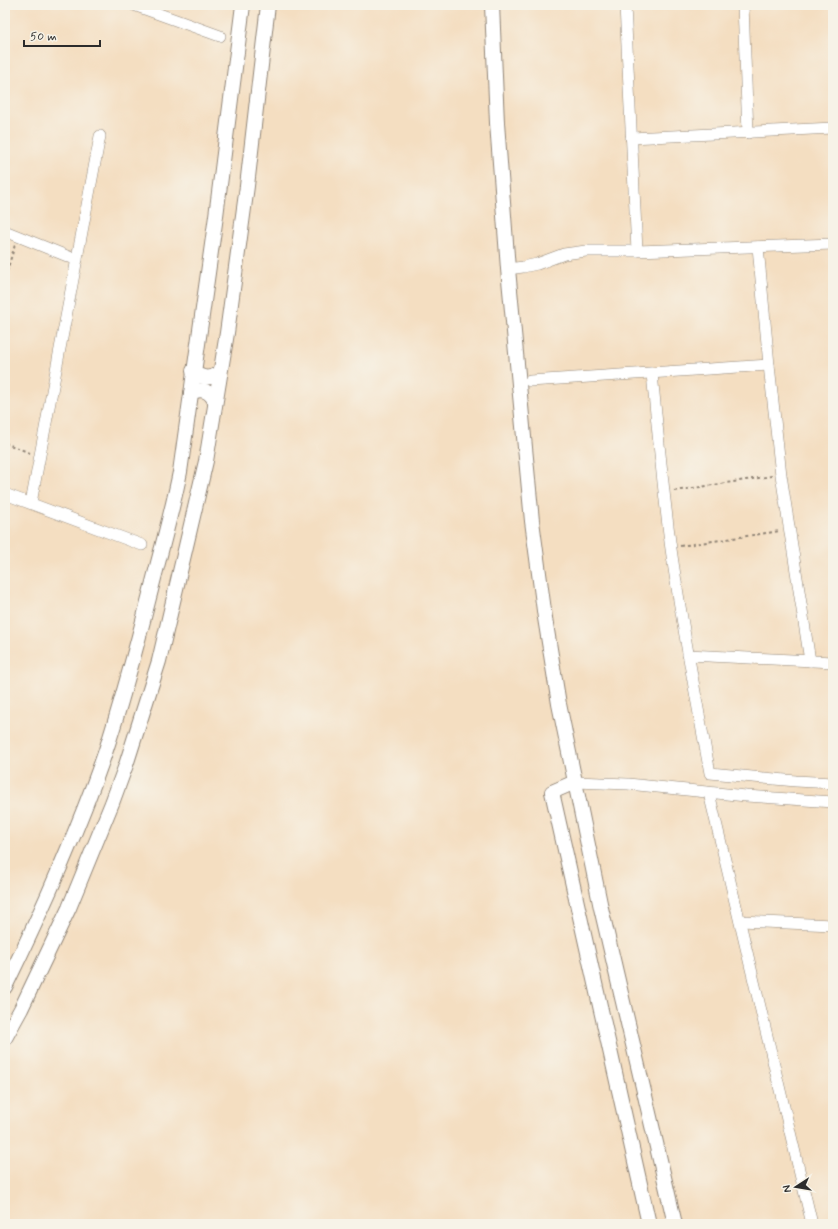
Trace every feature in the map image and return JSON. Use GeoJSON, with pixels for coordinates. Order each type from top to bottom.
{"type":"FeatureCollection","features":[{"type":"Feature","properties":{"kind":"street"},"geometry":{"type":"LineString","coordinates":[[134,5],[220,36]]}},
{"type":"Feature","properties":{"kind":"street"},"geometry":{"type":"LineString","coordinates":[[5,987],[44,907],[105,753],[140,635],[174,503],[180,472],[216,216],[243,5]]}},
{"type":"Feature","properties":{"kind":"street"},"geometry":{"type":"LineString","coordinates":[[5,1038],[21,1009],[69,908],[126,765],[152,686],[171,614],[206,461],[227,333],[246,194],[268,5]]}},
{"type":"Feature","properties":{"kind":"street"},"geometry":{"type":"LineString","coordinates":[[492,5],[508,269],[532,521],[556,681],[575,782],[601,908],[674,1224]]}},
{"type":"Feature","properties":{"kind":"street"},"geometry":{"type":"LineString","coordinates":[[625,5],[637,251]]}},
{"type":"Feature","properties":{"kind":"street"},"geometry":{"type":"LineString","coordinates":[[743,5],[748,133]]}},
{"type":"Feature","properties":{"kind":"street"},"geometry":{"type":"LineString","coordinates":[[631,138],[833,128]]}},
{"type":"Feature","properties":{"kind":"street"},"geometry":{"type":"LineString","coordinates":[[31,503],[100,136]]}},
{"type":"Feature","properties":{"kind":"street"},"geometry":{"type":"LineString","coordinates":[[5,231],[77,260]]}},
{"type":"Feature","properties":{"kind":"street"},"geometry":{"type":"LineString","coordinates":[[508,269],[537,264],[559,255],[574,252],[833,244]]}},
{"type":"Feature","properties":{"kind":"street"},"geometry":{"type":"LineString","coordinates":[[758,247],[781,475],[810,662]]}},
{"type":"Feature","properties":{"kind":"street"},"geometry":{"type":"LineString","coordinates":[[530,381],[769,365]]}},
{"type":"Feature","properties":{"kind":"street"},"geometry":{"type":"LineString","coordinates":[[193,371],[201,377],[206,378],[211,378],[220,372]]}},
{"type":"Feature","properties":{"kind":"street"},"geometry":{"type":"LineString","coordinates":[[652,374],[671,548],[688,655],[710,773],[833,783]]}},
{"type":"Feature","properties":{"kind":"street"},"geometry":{"type":"LineString","coordinates":[[190,393],[199,390],[207,392],[214,398],[215,402]]}},
{"type":"Feature","properties":{"kind":"street"},"geometry":{"type":"LineString","coordinates":[[5,494],[142,545]]}},
{"type":"Feature","properties":{"kind":"street"},"geometry":{"type":"LineString","coordinates":[[688,655],[833,662]]}},
{"type":"Feature","properties":{"kind":"street"},"geometry":{"type":"LineString","coordinates":[[649,1224],[552,792],[575,782],[628,784],[709,793],[833,802]]}},
{"type":"Feature","properties":{"kind":"street"},"geometry":{"type":"LineString","coordinates":[[709,793],[812,1224]]}},
{"type":"Feature","properties":{"kind":"street"},"geometry":{"type":"LineString","coordinates":[[740,921],[833,925]]}},
{"type":"Feature","properties":{"kind":"path"},"geometry":{"type":"LineString","coordinates":[[5,15],[8,5]]}},
{"type":"Feature","properties":{"kind":"path"},"geometry":{"type":"LineString","coordinates":[[5,277],[18,236]]}},
{"type":"Feature","properties":{"kind":"path"},"geometry":{"type":"LineString","coordinates":[[5,443],[40,456]]}},
{"type":"Feature","properties":{"kind":"path"},"geometry":{"type":"LineString","coordinates":[[664,492],[781,475]]}},
{"type":"Feature","properties":{"kind":"path"},"geometry":{"type":"LineString","coordinates":[[671,548],[789,530]]}}]}
